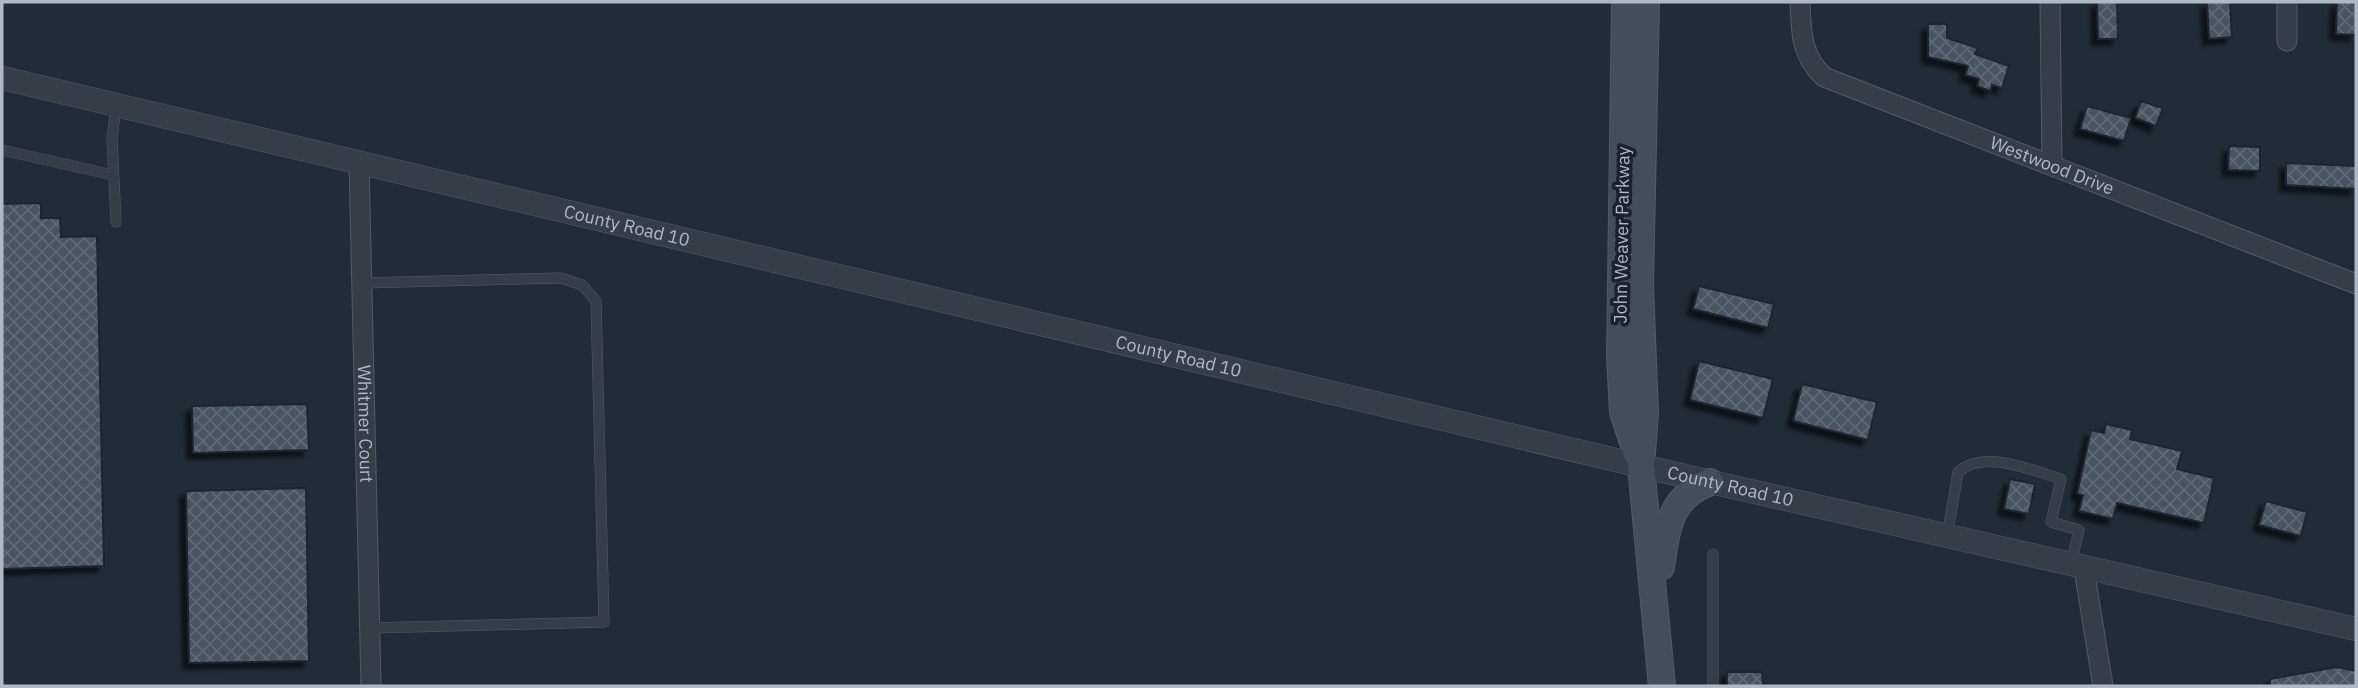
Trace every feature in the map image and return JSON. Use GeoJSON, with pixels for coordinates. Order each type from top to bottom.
{"type":"FeatureCollection","features":[{"type":"Feature","properties":{"kind":"main road","name":"John Weaver Parkway"},"geometry":{"type":"LineString","coordinates":[[1625,2],[1620,356],[1623,412],[1641,466]]}},
{"type":"Feature","properties":{"kind":"main road","name":"John Weaver Parkway"},"geometry":{"type":"LineString","coordinates":[[1646,2],[1640,285],[1645,412],[1641,466],[1662,686]]}},
{"type":"Feature","properties":{"kind":"main road"},"geometry":{"type":"LineString","coordinates":[[1655,600],[1667,534],[1676,508],[1684,495],[1710,482]]}},
{"type":"Feature","properties":{"kind":"street","name":"Westwood Drive"},"geometry":{"type":"LineString","coordinates":[[1801,2],[1806,54],[1810,64],[1824,76],[2356,284]]}},
{"type":"Feature","properties":{"kind":"street"},"geometry":{"type":"LineString","coordinates":[[2050,2],[2052,164]]}},
{"type":"Feature","properties":{"kind":"street"},"geometry":{"type":"LineString","coordinates":[[2287,2],[2287,41]]}},
{"type":"Feature","properties":{"kind":"street","name":"County Road 10"},"geometry":{"type":"LineString","coordinates":[[2,78],[1641,466],[2356,629]]}},
{"type":"Feature","properties":{"kind":"street","name":"Whitmer Court"},"geometry":{"type":"LineString","coordinates":[[359,163],[371,686]]}},
{"type":"Feature","properties":{"kind":"street"},"geometry":{"type":"LineString","coordinates":[[2077,567],[2103,686]]}},
{"type":"Feature","properties":{"kind":"lane"},"geometry":{"type":"LineString","coordinates":[[116,105],[112,139],[116,222]]}},
{"type":"Feature","properties":{"kind":"lane"},"geometry":{"type":"LineString","coordinates":[[2,150],[113,175]]}},
{"type":"Feature","properties":{"kind":"lane"},"geometry":{"type":"LineString","coordinates":[[361,283],[561,278],[582,285],[596,301],[604,622],[369,628]]}},
{"type":"Feature","properties":{"kind":"lane"},"geometry":{"type":"LineString","coordinates":[[1947,537],[1958,472],[1969,463],[1979,462],[2022,468],[2061,479],[2051,522],[2079,530],[2077,567]]}},
{"type":"Feature","properties":{"kind":"lane"},"geometry":{"type":"LineString","coordinates":[[1713,554],[1713,686]]}},
{"type":"Feature","properties":{"kind":"building"},"geometry":{"type":"Polygon","coordinates":[[[2097,2],[2117,2],[2118,39],[2098,39],[2097,2]]]}},
{"type":"Feature","properties":{"kind":"building"},"geometry":{"type":"Polygon","coordinates":[[[2207,2],[2230,2],[2232,37],[2209,39],[2207,2]]]}},
{"type":"Feature","properties":{"kind":"building"},"geometry":{"type":"Polygon","coordinates":[[[2337,2],[2356,2],[2356,35],[2336,34],[2337,2]]]}},
{"type":"Feature","properties":{"kind":"building"},"geometry":{"type":"Polygon","coordinates":[[[1928,24],[1947,24],[1947,38],[1978,48],[1975,54],[2009,66],[2002,88],[1992,85],[1990,91],[1977,86],[1979,79],[1965,75],[1968,66],[1928,57],[1928,24]]]}},
{"type":"Feature","properties":{"kind":"building"},"geometry":{"type":"Polygon","coordinates":[[[2141,101],[2163,108],[2156,126],[2135,118],[2141,101]]]}},
{"type":"Feature","properties":{"kind":"building"},"geometry":{"type":"Polygon","coordinates":[[[2087,106],[2131,118],[2124,141],[2080,129],[2087,106]]]}},
{"type":"Feature","properties":{"kind":"building"},"geometry":{"type":"Polygon","coordinates":[[[2229,146],[2260,147],[2260,171],[2228,170],[2229,146]]]}},
{"type":"Feature","properties":{"kind":"building"},"geometry":{"type":"Polygon","coordinates":[[[2286,163],[2356,166],[2356,189],[2286,185],[2286,163]]]}},
{"type":"Feature","properties":{"kind":"building"},"geometry":{"type":"Polygon","coordinates":[[[41,203],[41,218],[60,218],[61,237],[97,236],[104,566],[2,569],[2,204],[41,203]]]}},
{"type":"Feature","properties":{"kind":"building"},"geometry":{"type":"Polygon","coordinates":[[[1699,286],[1774,304],[1768,328],[1693,309],[1699,286]]]}},
{"type":"Feature","properties":{"kind":"building"},"geometry":{"type":"Polygon","coordinates":[[[1699,361],[1773,379],[1763,418],[1690,400],[1699,361]]]}},
{"type":"Feature","properties":{"kind":"building"},"geometry":{"type":"Polygon","coordinates":[[[1802,384],[1877,402],[1868,440],[1793,421],[1802,384]]]}},
{"type":"Feature","properties":{"kind":"building"},"geometry":{"type":"Polygon","coordinates":[[[307,404],[309,450],[193,453],[192,406],[307,404]]]}},
{"type":"Feature","properties":{"kind":"building"},"geometry":{"type":"Polygon","coordinates":[[[2106,424],[2132,430],[2130,439],[2182,451],[2177,469],[2214,478],[2204,523],[2117,503],[2113,519],[2079,511],[2083,495],[2077,494],[2091,430],[2104,433],[2106,424]]]}},
{"type":"Feature","properties":{"kind":"building"},"geometry":{"type":"Polygon","coordinates":[[[2010,479],[2035,484],[2029,514],[2004,509],[2010,479]]]}},
{"type":"Feature","properties":{"kind":"building"},"geometry":{"type":"Polygon","coordinates":[[[306,488],[309,661],[189,663],[186,491],[306,488]]]}},
{"type":"Feature","properties":{"kind":"building"},"geometry":{"type":"Polygon","coordinates":[[[2266,501],[2307,512],[2301,536],[2259,525],[2266,501]]]}},
{"type":"Feature","properties":{"kind":"building"},"geometry":{"type":"Polygon","coordinates":[[[2337,667],[2356,671],[2356,686],[2270,686],[2270,679],[2337,667]]]}},
{"type":"Feature","properties":{"kind":"building"},"geometry":{"type":"Polygon","coordinates":[[[1727,672],[1762,672],[1763,686],[1727,686],[1727,672]]]}}]}
